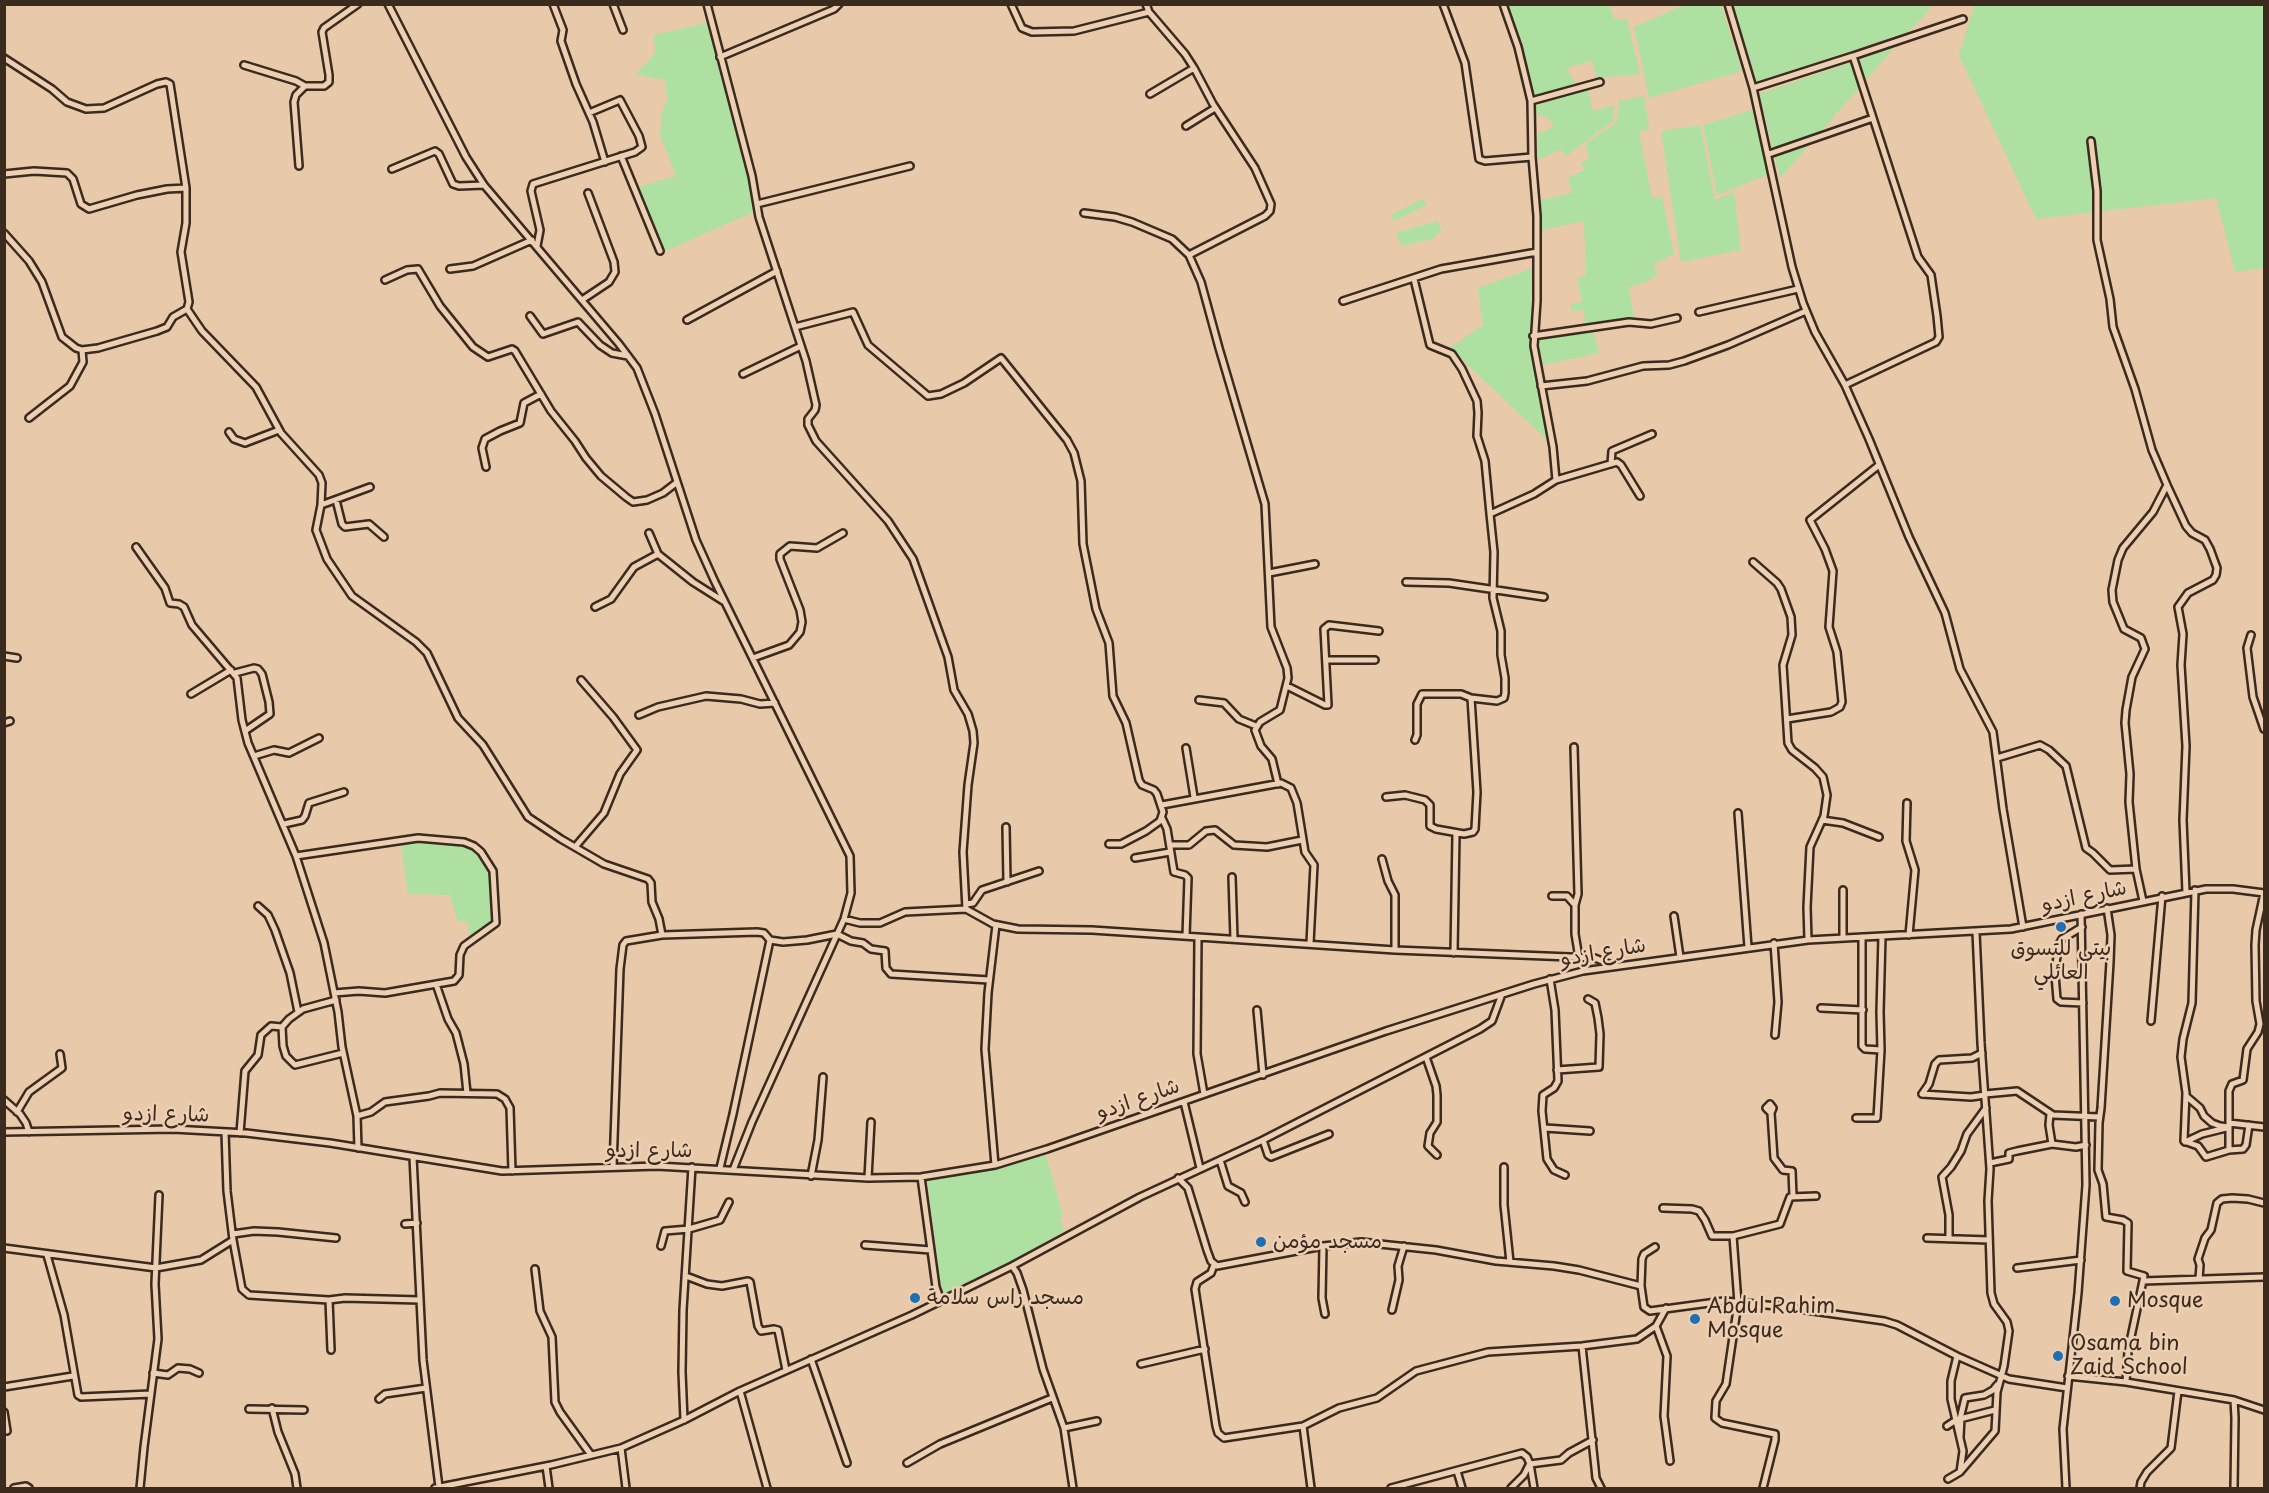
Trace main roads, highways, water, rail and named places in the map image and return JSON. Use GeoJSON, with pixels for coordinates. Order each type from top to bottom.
{"type":"FeatureCollection","features":[{"type":"Feature","properties":{"kind":"place","name":"بيتي للتسوق العائلي"},"geometry":{"type":"Point","coordinates":[2061,927]}},
{"type":"Feature","properties":{"kind":"place","name":"مسجد مؤمن"},"geometry":{"type":"Point","coordinates":[1261,1242]}},
{"type":"Feature","properties":{"kind":"place","name":"مسجد راس سلامة"},"geometry":{"type":"Point","coordinates":[915,1298]}},
{"type":"Feature","properties":{"kind":"place","name":"Mosque"},"geometry":{"type":"Point","coordinates":[2115,1301]}},
{"type":"Feature","properties":{"kind":"place","name":"Abdul Rahim Mosque"},"geometry":{"type":"Point","coordinates":[1695,1319]}},
{"type":"Feature","properties":{"kind":"place","name":"Osama bin Zaid School"},"geometry":{"type":"Point","coordinates":[2058,1356]}}]}
